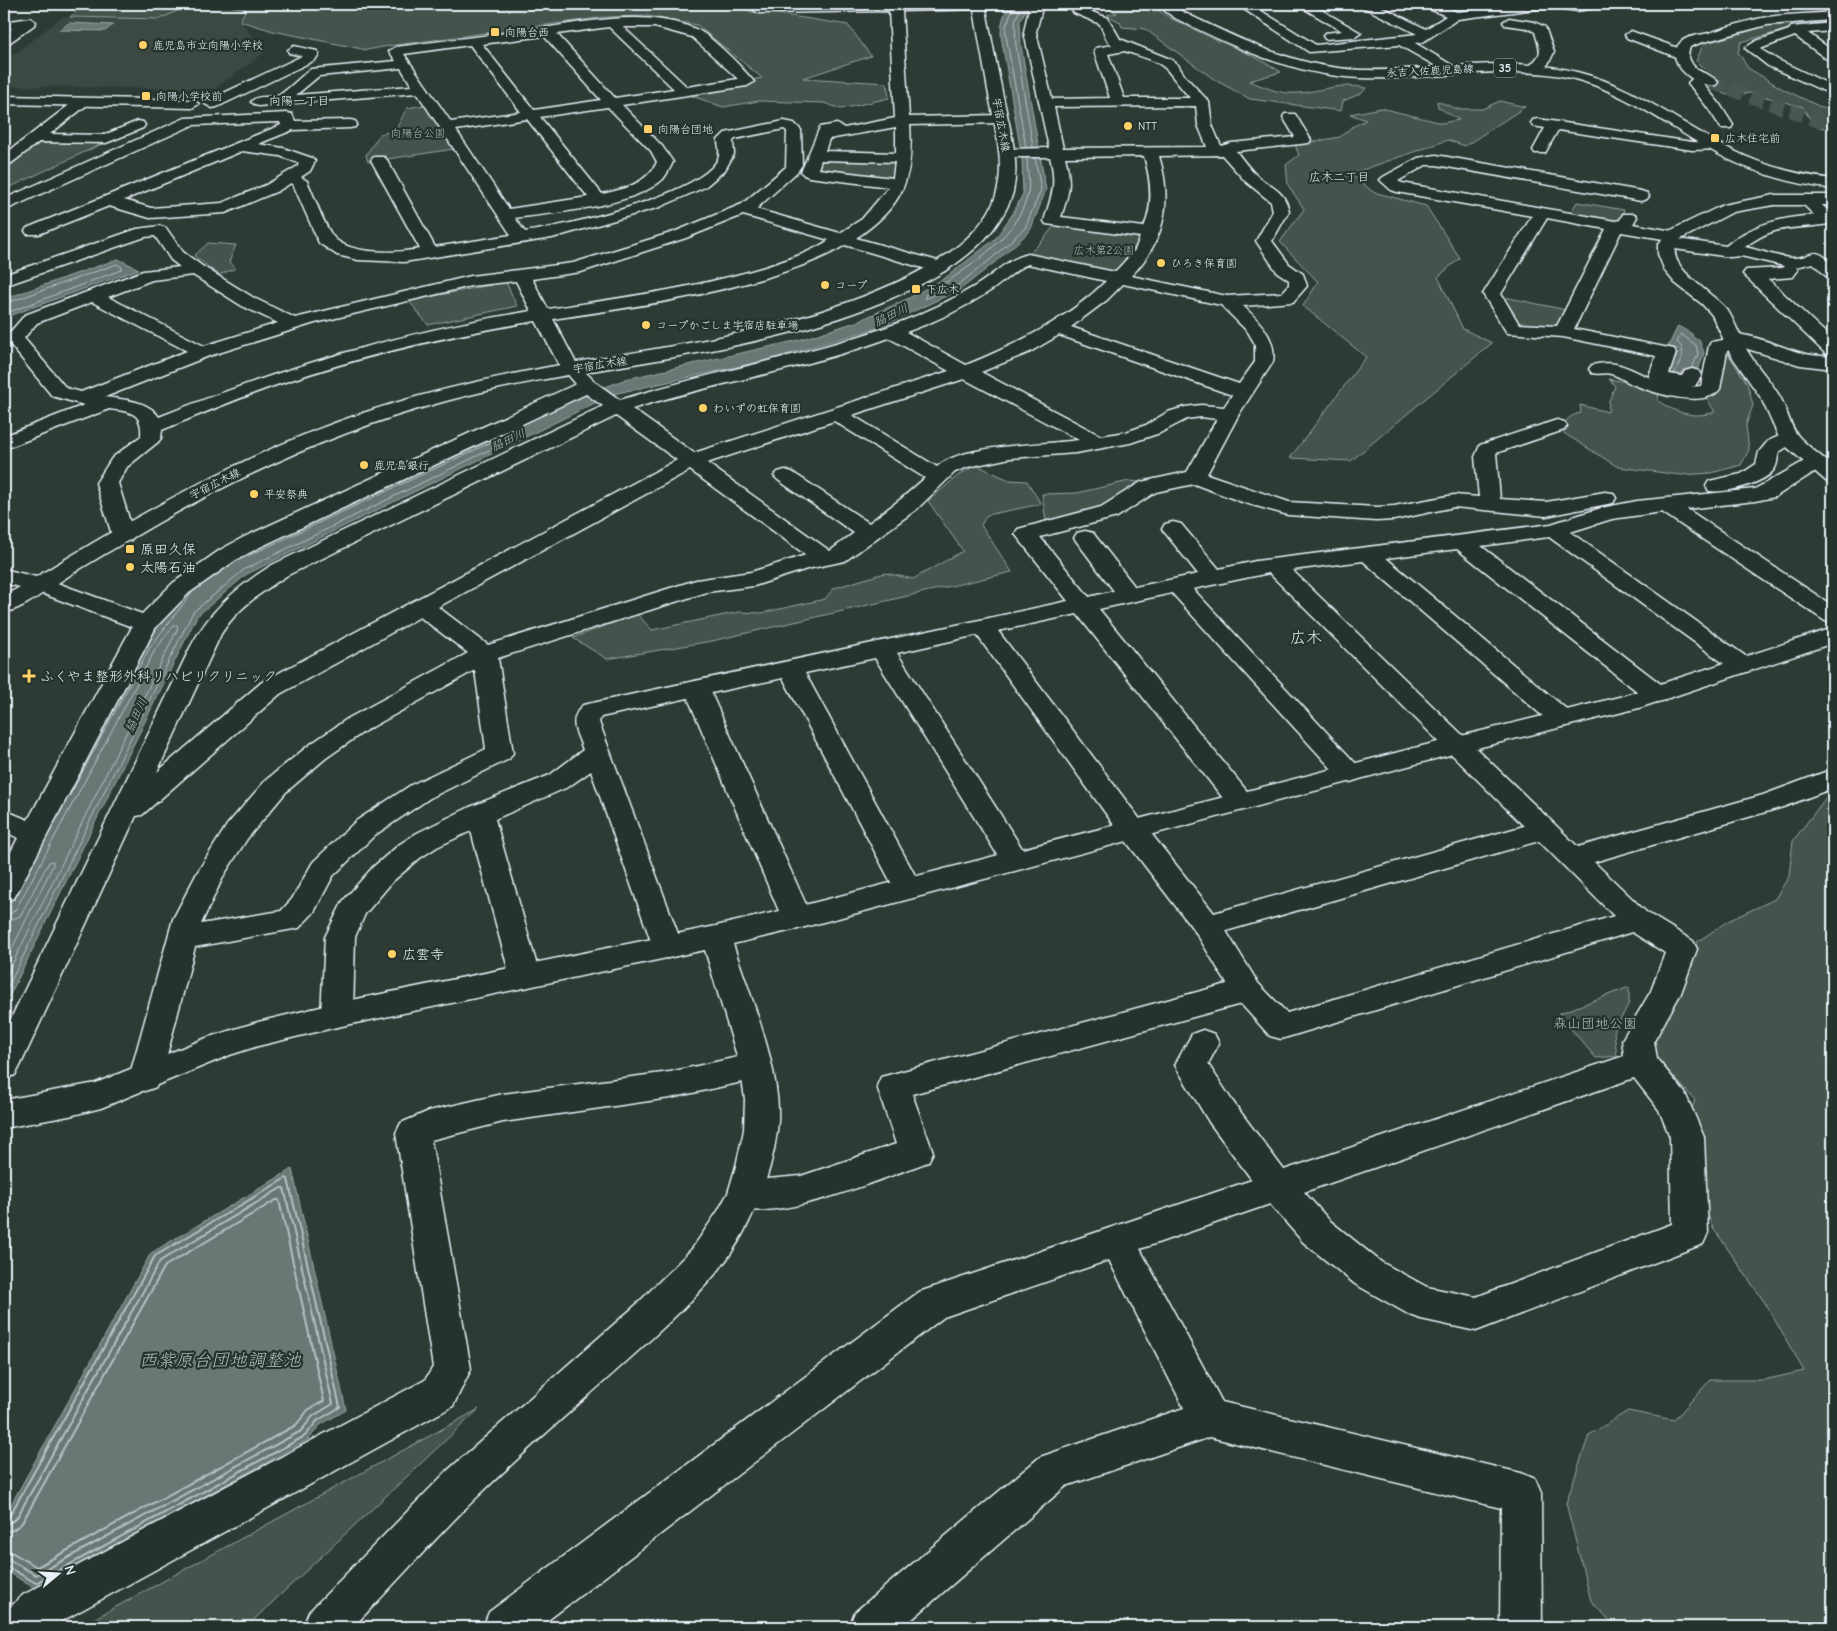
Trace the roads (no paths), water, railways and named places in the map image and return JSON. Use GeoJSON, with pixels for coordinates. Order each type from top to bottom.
{"type":"FeatureCollection","features":[{"type":"Feature","properties":{"kind":"street"},"geometry":{"type":"LineString","coordinates":[[749,4],[759,9],[1032,4]]}},
{"type":"Feature","properties":{"kind":"street"},"geometry":{"type":"LineString","coordinates":[[1037,4],[1032,14],[1030,32],[1062,189],[1052,222],[1151,233]]}},
{"type":"Feature","properties":{"kind":"street"},"geometry":{"type":"LineString","coordinates":[[4,1066],[190,674],[216,624],[223,615],[259,583],[287,566],[616,405],[671,389],[826,353],[891,332],[955,303],[994,280],[1015,262],[1028,259],[1227,300],[1287,298],[1298,286],[1297,278],[1283,268],[1264,241],[1281,211],[1279,201],[1274,194],[1250,178],[1230,153],[1215,149],[1206,125],[1202,102],[1178,77],[1170,65],[1124,47],[1112,38],[1105,22],[1074,8],[1073,4]]}},
{"type":"Feature","properties":{"kind":"street","name":"永吉入佐鹿児島線"},"geometry":{"type":"LineString","coordinates":[[1168,4],[1170,8],[1196,23],[1249,49],[1291,64],[1320,70],[1362,74],[1534,69],[1573,75],[1611,87],[1715,146],[1772,171],[1833,184]]}},
{"type":"Feature","properties":{"kind":"street"},"geometry":{"type":"LineString","coordinates":[[1242,4],[1314,50],[1418,39],[1455,16]]}},
{"type":"Feature","properties":{"kind":"street"},"geometry":{"type":"LineString","coordinates":[[1298,39],[1355,33],[1302,4]]}},
{"type":"Feature","properties":{"kind":"street"},"geometry":{"type":"LineString","coordinates":[[1367,4],[1426,34]]}},
{"type":"Feature","properties":{"kind":"street"},"geometry":{"type":"LineString","coordinates":[[1429,4],[1455,16],[1508,16],[1548,4]]}},
{"type":"Feature","properties":{"kind":"street"},"geometry":{"type":"LineString","coordinates":[[1495,4],[1508,16],[1541,30],[1547,52],[1541,65],[1534,69]]}},
{"type":"Feature","properties":{"kind":"street"},"geometry":{"type":"LineString","coordinates":[[1555,4],[1577,7],[1596,4]]}},
{"type":"Feature","properties":{"kind":"street"},"geometry":{"type":"LineString","coordinates":[[152,427],[275,379],[346,358],[421,338],[542,315],[671,295],[750,278],[804,259],[842,239],[868,223],[880,212],[895,191],[898,183],[903,158],[895,6]]}},
{"type":"Feature","properties":{"kind":"street","name":"宇宿広木線"},"geometry":{"type":"LineString","coordinates":[[4,606],[175,504],[226,478],[326,433],[434,398],[501,382],[717,345],[797,326],[835,315],[874,300],[939,267],[970,243],[993,218],[1002,202],[1012,153],[1000,119],[979,6]]}},
{"type":"Feature","properties":{"kind":"street"},"geometry":{"type":"LineString","coordinates":[[1726,125],[1714,106],[1694,83],[1706,80],[1685,67],[1681,54],[1685,45],[1694,40],[1750,24],[1786,18],[1833,16]]}},
{"type":"Feature","properties":{"kind":"street"},"geometry":{"type":"LineString","coordinates":[[4,26],[30,22],[4,40]]}},
{"type":"Feature","properties":{"kind":"street"},"geometry":{"type":"LineString","coordinates":[[612,23],[684,91]]}},
{"type":"Feature","properties":{"kind":"street"},"geometry":{"type":"LineString","coordinates":[[447,126],[747,82],[742,75],[696,34],[655,23],[612,23],[396,51],[521,238]]}},
{"type":"Feature","properties":{"kind":"street"},"geometry":{"type":"LineString","coordinates":[[1833,27],[1810,27],[1795,30],[1751,48],[1773,63],[1833,92]]}},
{"type":"Feature","properties":{"kind":"street"},"geometry":{"type":"LineString","coordinates":[[1795,30],[1833,57]]}},
{"type":"Feature","properties":{"kind":"street"},"geometry":{"type":"LineString","coordinates":[[506,214],[597,199],[634,190],[657,176],[665,162],[657,149],[611,102],[547,31]]}},
{"type":"Feature","properties":{"kind":"street"},"geometry":{"type":"LineString","coordinates":[[1631,35],[1681,54]]}},
{"type":"Feature","properties":{"kind":"street"},"geometry":{"type":"LineString","coordinates":[[473,41],[597,199]]}},
{"type":"Feature","properties":{"kind":"street"},"geometry":{"type":"LineString","coordinates":[[1402,41],[1450,70]]}},
{"type":"Feature","properties":{"kind":"street"},"geometry":{"type":"LineString","coordinates":[[1119,103],[1101,51],[1124,47]]}},
{"type":"Feature","properties":{"kind":"street"},"geometry":{"type":"LineString","coordinates":[[212,104],[310,57],[312,54],[294,50]]}},
{"type":"Feature","properties":{"kind":"street"},"geometry":{"type":"LineString","coordinates":[[283,100],[305,78],[316,72],[405,64]]}},
{"type":"Feature","properties":{"kind":"street"},"geometry":{"type":"LineString","coordinates":[[5,102],[212,104],[421,89]]}},
{"type":"Feature","properties":{"kind":"street"},"geometry":{"type":"LineString","coordinates":[[4,162],[82,102]]}},
{"type":"Feature","properties":{"kind":"street"},"geometry":{"type":"LineString","coordinates":[[1046,103],[1202,102]]}},
{"type":"Feature","properties":{"kind":"street"},"geometry":{"type":"LineString","coordinates":[[35,138],[106,139],[190,104]]}},
{"type":"Feature","properties":{"kind":"street"},"geometry":{"type":"LineString","coordinates":[[64,260],[4,205],[190,120],[287,117],[288,126]]}},
{"type":"Feature","properties":{"kind":"street"},"geometry":{"type":"LineString","coordinates":[[1012,153],[1223,151],[1230,147],[1304,140],[1290,118]]}},
{"type":"Feature","properties":{"kind":"street"},"geometry":{"type":"LineString","coordinates":[[289,178],[299,181],[325,239],[343,251],[371,256],[404,257],[431,254],[552,233],[673,197],[700,184],[720,167],[727,154],[725,140],[730,136],[819,119]]}},
{"type":"Feature","properties":{"kind":"street"},"geometry":{"type":"LineString","coordinates":[[822,136],[902,121],[1000,119]]}},
{"type":"Feature","properties":{"kind":"street"},"geometry":{"type":"LineString","coordinates":[[864,122],[825,130],[809,172],[898,183]]}},
{"type":"Feature","properties":{"kind":"street"},"geometry":{"type":"LineString","coordinates":[[1538,123],[1597,126],[1692,146],[1715,146]]}},
{"type":"Feature","properties":{"kind":"street"},"geometry":{"type":"LineString","coordinates":[[33,231],[288,126],[350,124]]}},
{"type":"Feature","properties":{"kind":"street"},"geometry":{"type":"LineString","coordinates":[[1540,150],[1554,125]]}},
{"type":"Feature","properties":{"kind":"street"},"geometry":{"type":"LineString","coordinates":[[82,399],[202,352],[294,324],[472,281],[584,265],[680,235],[743,210],[792,169],[794,165],[794,130],[789,126]]}},
{"type":"Feature","properties":{"kind":"street"},"geometry":{"type":"LineString","coordinates":[[108,200],[150,213],[225,208],[272,188],[305,168],[307,161],[283,152],[239,147]]}},
{"type":"Feature","properties":{"kind":"street"},"geometry":{"type":"LineString","coordinates":[[124,814],[271,688],[691,461],[966,372],[1023,348],[1057,328],[1101,296],[1119,279],[1143,250],[1151,233],[1159,200],[1156,172],[1150,152]]}},
{"type":"Feature","properties":{"kind":"street"},"geometry":{"type":"LineString","coordinates":[[815,155],[903,158]]}},
{"type":"Feature","properties":{"kind":"street"},"geometry":{"type":"LineString","coordinates":[[379,160],[431,254]]}},
{"type":"Feature","properties":{"kind":"street"},"geometry":{"type":"LineString","coordinates":[[1641,196],[1436,160],[1423,161],[1388,180],[1397,187],[1616,226],[1730,252],[1741,251],[1792,264]]}},
{"type":"Feature","properties":{"kind":"street"},"geometry":{"type":"LineString","coordinates":[[1562,332],[1616,226],[1626,223],[1649,180]]}},
{"type":"Feature","properties":{"kind":"street"},"geometry":{"type":"LineString","coordinates":[[668,947],[596,754],[586,722],[587,716],[592,711],[1274,566],[1553,530],[1609,513],[1755,495],[1824,470],[1788,438],[1771,398],[1733,342],[1716,307],[1681,279],[1674,271],[1666,254],[1670,239],[1729,208],[1774,200],[1833,200]]}},
{"type":"Feature","properties":{"kind":"street"},"geometry":{"type":"LineString","coordinates":[[1807,200],[1828,232],[1833,273]]}},
{"type":"Feature","properties":{"kind":"street"},"geometry":{"type":"LineString","coordinates":[[743,210],[939,267]]}},
{"type":"Feature","properties":{"kind":"street"},"geometry":{"type":"LineString","coordinates":[[1542,213],[1492,294],[1513,329],[1562,332],[1666,353],[1659,376],[1665,380],[1688,382],[1692,375]]}},
{"type":"Feature","properties":{"kind":"street"},"geometry":{"type":"LineString","coordinates":[[151,232],[167,221],[202,217]]}},
{"type":"Feature","properties":{"kind":"street"},"geometry":{"type":"LineString","coordinates":[[1730,252],[1740,241],[1754,232],[1771,226],[1798,221],[1828,232]]}},
{"type":"Feature","properties":{"kind":"street"},"geometry":{"type":"LineString","coordinates":[[4,281],[143,232],[160,231],[177,256],[196,270],[248,302],[294,324]]}},
{"type":"Feature","properties":{"kind":"street"},"geometry":{"type":"LineString","coordinates":[[1828,232],[1792,264],[1787,273],[1752,274],[1781,299],[1833,350]]}},
{"type":"Feature","properties":{"kind":"street"},"geometry":{"type":"LineString","coordinates":[[124,535],[107,483],[122,459],[152,438],[152,427],[149,417],[142,411],[128,406],[82,399],[59,392],[14,338],[31,319],[149,275],[196,270]]}},
{"type":"Feature","properties":{"kind":"street"},"geometry":{"type":"LineString","coordinates":[[521,274],[572,369],[590,388],[616,405],[824,558]]}},
{"type":"Feature","properties":{"kind":"street"},"geometry":{"type":"LineString","coordinates":[[93,296],[202,352]]}},
{"type":"Feature","properties":{"kind":"street"},"geometry":{"type":"LineString","coordinates":[[395,299],[421,338]]}},
{"type":"Feature","properties":{"kind":"street"},"geometry":{"type":"LineString","coordinates":[[1195,477],[1230,414],[1264,362],[1267,354],[1257,331],[1227,300]]}},
{"type":"Feature","properties":{"kind":"street"},"geometry":{"type":"LineString","coordinates":[[1057,328],[1243,392]]}},
{"type":"Feature","properties":{"kind":"street"},"geometry":{"type":"LineString","coordinates":[[891,332],[1097,442]]}},
{"type":"Feature","properties":{"kind":"street"},"geometry":{"type":"LineString","coordinates":[[1599,368],[1616,369],[1654,385],[1689,393],[1699,393],[1710,389],[1718,346],[1733,342],[1762,346],[1800,359],[1833,363]]}},
{"type":"Feature","properties":{"kind":"street"},"geometry":{"type":"LineString","coordinates":[[4,891],[146,624],[181,588],[228,555],[252,542],[590,388]]}},
{"type":"Feature","properties":{"kind":"street"},"geometry":{"type":"LineString","coordinates":[[4,443],[107,403]]}},
{"type":"Feature","properties":{"kind":"street"},"geometry":{"type":"LineString","coordinates":[[145,1078],[188,919],[210,873],[237,832],[276,786],[317,752],[356,725],[485,654],[704,585],[754,579],[802,563],[837,556],[909,504],[948,468],[983,458],[1033,449],[1076,446],[1140,434],[1185,413],[1200,411],[1230,414]]}},
{"type":"Feature","properties":{"kind":"street"},"geometry":{"type":"LineString","coordinates":[[836,414],[938,477]]}},
{"type":"Feature","properties":{"kind":"street"},"geometry":{"type":"LineString","coordinates":[[1490,503],[1485,457],[1487,449],[1557,426]]}},
{"type":"Feature","properties":{"kind":"street"},"geometry":{"type":"LineString","coordinates":[[1240,801],[1026,534],[1109,512],[1149,487],[1195,477],[1250,498],[1288,508],[1394,513],[1454,502],[1490,503],[1546,509],[1640,490],[1721,486],[1748,479],[1766,466],[1766,456],[1771,447],[1776,442],[1788,438]]}},
{"type":"Feature","properties":{"kind":"street"},"geometry":{"type":"LineString","coordinates":[[786,476],[869,533]]}},
{"type":"Feature","properties":{"kind":"street"},"geometry":{"type":"LineString","coordinates":[[1666,505],[1833,616]]}},
{"type":"Feature","properties":{"kind":"street"},"geometry":{"type":"LineString","coordinates":[[1173,529],[1214,578]]}},
{"type":"Feature","properties":{"kind":"street"},"geometry":{"type":"LineString","coordinates":[[1553,530],[1742,665]]}},
{"type":"Feature","properties":{"kind":"street"},"geometry":{"type":"LineString","coordinates":[[1085,538],[1130,596]]}},
{"type":"Feature","properties":{"kind":"street"},"geometry":{"type":"LineString","coordinates":[[1462,542],[1656,694]]}},
{"type":"Feature","properties":{"kind":"street"},"geometry":{"type":"LineString","coordinates":[[1368,554],[1562,719]]}},
{"type":"Feature","properties":{"kind":"street"},"geometry":{"type":"LineString","coordinates":[[1203,1043],[1190,1065],[1221,1112],[1277,1187],[1316,1231],[1368,1272],[1421,1302],[1476,1314],[1690,1234],[1687,1137],[1673,1103],[1641,1063],[1638,1040],[1666,993],[1682,949],[1636,920],[1274,566]]}},
{"type":"Feature","properties":{"kind":"street"},"geometry":{"type":"LineString","coordinates":[[4,576],[41,584],[146,624]]}},
{"type":"Feature","properties":{"kind":"street"},"geometry":{"type":"LineString","coordinates":[[1177,586],[1350,773]]}},
{"type":"Feature","properties":{"kind":"street"},"geometry":{"type":"LineString","coordinates":[[182,938],[289,920],[298,914],[320,873],[351,841],[377,819],[413,795],[500,752],[485,654],[422,606]]}},
{"type":"Feature","properties":{"kind":"street"},"geometry":{"type":"LineString","coordinates":[[984,628],[1132,829],[1207,926],[1246,991],[1281,1026],[1636,920]]}},
{"type":"Feature","properties":{"kind":"street"},"geometry":{"type":"LineString","coordinates":[[4,1114],[69,1103],[101,1095],[220,1046],[258,1034],[337,1015],[716,937],[797,918],[1132,829],[1656,694],[1833,635]]}},
{"type":"Feature","properties":{"kind":"street"},"geometry":{"type":"LineString","coordinates":[[882,649],[1015,860]]}},
{"type":"Feature","properties":{"kind":"street"},"geometry":{"type":"LineString","coordinates":[[792,669],[908,888]]}},
{"type":"Feature","properties":{"kind":"street"},"geometry":{"type":"LineString","coordinates":[[696,689],[797,918]]}},
{"type":"Feature","properties":{"kind":"street"},"geometry":{"type":"LineString","coordinates":[[337,1015],[340,937],[353,909],[383,874],[410,851],[427,840],[480,814],[559,781],[596,754]]}},
{"type":"Feature","properties":{"kind":"street"},"geometry":{"type":"LineString","coordinates":[[1573,858],[1773,801],[1833,778]]}},
{"type":"Feature","properties":{"kind":"street"},"geometry":{"type":"LineString","coordinates":[[480,814],[525,976]]}},
{"type":"Feature","properties":{"kind":"street"},"geometry":{"type":"LineString","coordinates":[[4,819],[34,835]]}},
{"type":"Feature","properties":{"kind":"street"},"geometry":{"type":"LineString","coordinates":[[1207,926],[1544,830]]}},
{"type":"Feature","properties":{"kind":"street"},"geometry":{"type":"LineString","coordinates":[[324,1627],[461,1485],[648,1318],[705,1260],[730,1222],[744,1196],[753,1166],[761,1130],[761,1099],[756,1066],[716,937]]}},
{"type":"Feature","properties":{"kind":"street"},"geometry":{"type":"LineString","coordinates":[[744,1196],[801,1191],[916,1152],[893,1086],[1246,991]]}},
{"type":"Feature","properties":{"kind":"street"},"geometry":{"type":"LineString","coordinates":[[504,1627],[932,1304],[1641,1063]]}},
{"type":"Feature","properties":{"kind":"street"},"geometry":{"type":"LineString","coordinates":[[20,1627],[38,1610],[439,1393],[452,1368],[413,1133],[429,1125],[503,1108],[603,1092],[670,1085],[756,1066]]}},
{"type":"Feature","properties":{"kind":"street"},"geometry":{"type":"LineString","coordinates":[[1117,1240],[1210,1418]]}},
{"type":"Feature","properties":{"kind":"street"},"geometry":{"type":"LineString","coordinates":[[882,1624],[1054,1471],[1210,1418],[1521,1493],[1521,1627]]}},
{"type":"Feature","properties":{"kind":"water","name":"脇田川"},"geometry":{"type":"Polygon","coordinates":[[[1011,4],[1029,4],[1020,21],[1021,46],[1046,190],[1030,231],[961,289],[880,327],[768,360],[613,394],[247,574],[197,616],[4,1007],[4,908],[145,644],[189,587],[230,559],[439,460],[575,399],[626,379],[799,340],[856,322],[909,298],[945,278],[995,239],[1012,215],[1023,194],[1022,158],[1001,36],[1003,19],[1011,4]]]}},
{"type":"Feature","properties":{"kind":"water"},"geometry":{"type":"Polygon","coordinates":[[[69,23],[113,25],[105,31],[59,30],[69,23]]]}},
{"type":"Feature","properties":{"kind":"water"},"geometry":{"type":"Polygon","coordinates":[[[118,259],[139,269],[9,316],[4,321],[4,299],[118,259]]]}},
{"type":"Feature","properties":{"kind":"water"},"geometry":{"type":"Polygon","coordinates":[[[1678,326],[1692,334],[1693,338],[1699,339],[1704,353],[1697,374],[1685,379],[1665,377],[1680,350],[1668,347],[1678,326]]]}},
{"type":"Feature","properties":{"kind":"water","name":"西紫原台団地調整池"},"geometry":{"type":"Polygon","coordinates":[[[292,1169],[346,1410],[320,1425],[309,1439],[35,1589],[4,1569],[4,1517],[151,1253],[292,1169]]]}},
{"type":"Feature","properties":{"kind":"tunnel"},"geometry":{"type":"LineString","coordinates":[[1711,82],[1833,126]]}},
{"type":"Feature","properties":{"kind":"place","name":"向陽台西"},"geometry":{"type":"Point","coordinates":[495,32]}},
{"type":"Feature","properties":{"kind":"place","name":"鹿児島市立向陽小学校"},"geometry":{"type":"Point","coordinates":[143,45]}},
{"type":"Feature","properties":{"kind":"place","name":"向陽小学校前"},"geometry":{"type":"Point","coordinates":[146,96]}},
{"type":"Feature","properties":{"kind":"place","name":"NTT"},"geometry":{"type":"Point","coordinates":[1128,126]}},
{"type":"Feature","properties":{"kind":"place","name":"向陽台団地"},"geometry":{"type":"Point","coordinates":[648,129]}},
{"type":"Feature","properties":{"kind":"place","name":"広木住宅前"},"geometry":{"type":"Point","coordinates":[1715,138]}},
{"type":"Feature","properties":{"kind":"place","name":"ひろき保育園"},"geometry":{"type":"Point","coordinates":[1161,263]}},
{"type":"Feature","properties":{"kind":"place","name":"コープ"},"geometry":{"type":"Point","coordinates":[825,285]}},
{"type":"Feature","properties":{"kind":"place","name":"下広木"},"geometry":{"type":"Point","coordinates":[916,289]}},
{"type":"Feature","properties":{"kind":"place","name":"コープかごしま宇宿店駐車場"},"geometry":{"type":"Point","coordinates":[646,325]}},
{"type":"Feature","properties":{"kind":"place","name":"わいずの虹保育園"},"geometry":{"type":"Point","coordinates":[703,408]}},
{"type":"Feature","properties":{"kind":"place","name":"鹿児島銀行"},"geometry":{"type":"Point","coordinates":[364,465]}},
{"type":"Feature","properties":{"kind":"place","name":"平安祭典"},"geometry":{"type":"Point","coordinates":[254,494]}},
{"type":"Feature","properties":{"kind":"place","name":"原田久保"},"geometry":{"type":"Point","coordinates":[130,549]}},
{"type":"Feature","properties":{"kind":"place","name":"太陽石油"},"geometry":{"type":"Point","coordinates":[130,567]}},
{"type":"Feature","properties":{"kind":"place","name":"ふくやま整形外科リハビリクリニック"},"geometry":{"type":"Point","coordinates":[29,676]}},
{"type":"Feature","properties":{"kind":"place","name":"広雲寺"},"geometry":{"type":"Point","coordinates":[392,954]}},
{"type":"Feature","properties":{"kind":"district","name":"向陽一丁目"},"geometry":{"type":"Point","coordinates":[299,101]}},
{"type":"Feature","properties":{"kind":"district","name":"広木二丁目"},"geometry":{"type":"Point","coordinates":[1339,177]}},
{"type":"Feature","properties":{"kind":"district","name":"広木"},"geometry":{"type":"Point","coordinates":[1306,638]}},
{"type":"Feature","properties":{"kind":"park label","name":"向陽台公園"},"geometry":{"type":"Point","coordinates":[418,133]}},
{"type":"Feature","properties":{"kind":"park label","name":"広木第2公園"},"geometry":{"type":"Point","coordinates":[1104,250]}},
{"type":"Feature","properties":{"kind":"park label","name":"森山団地公園"},"geometry":{"type":"Point","coordinates":[1595,1023]}}]}
